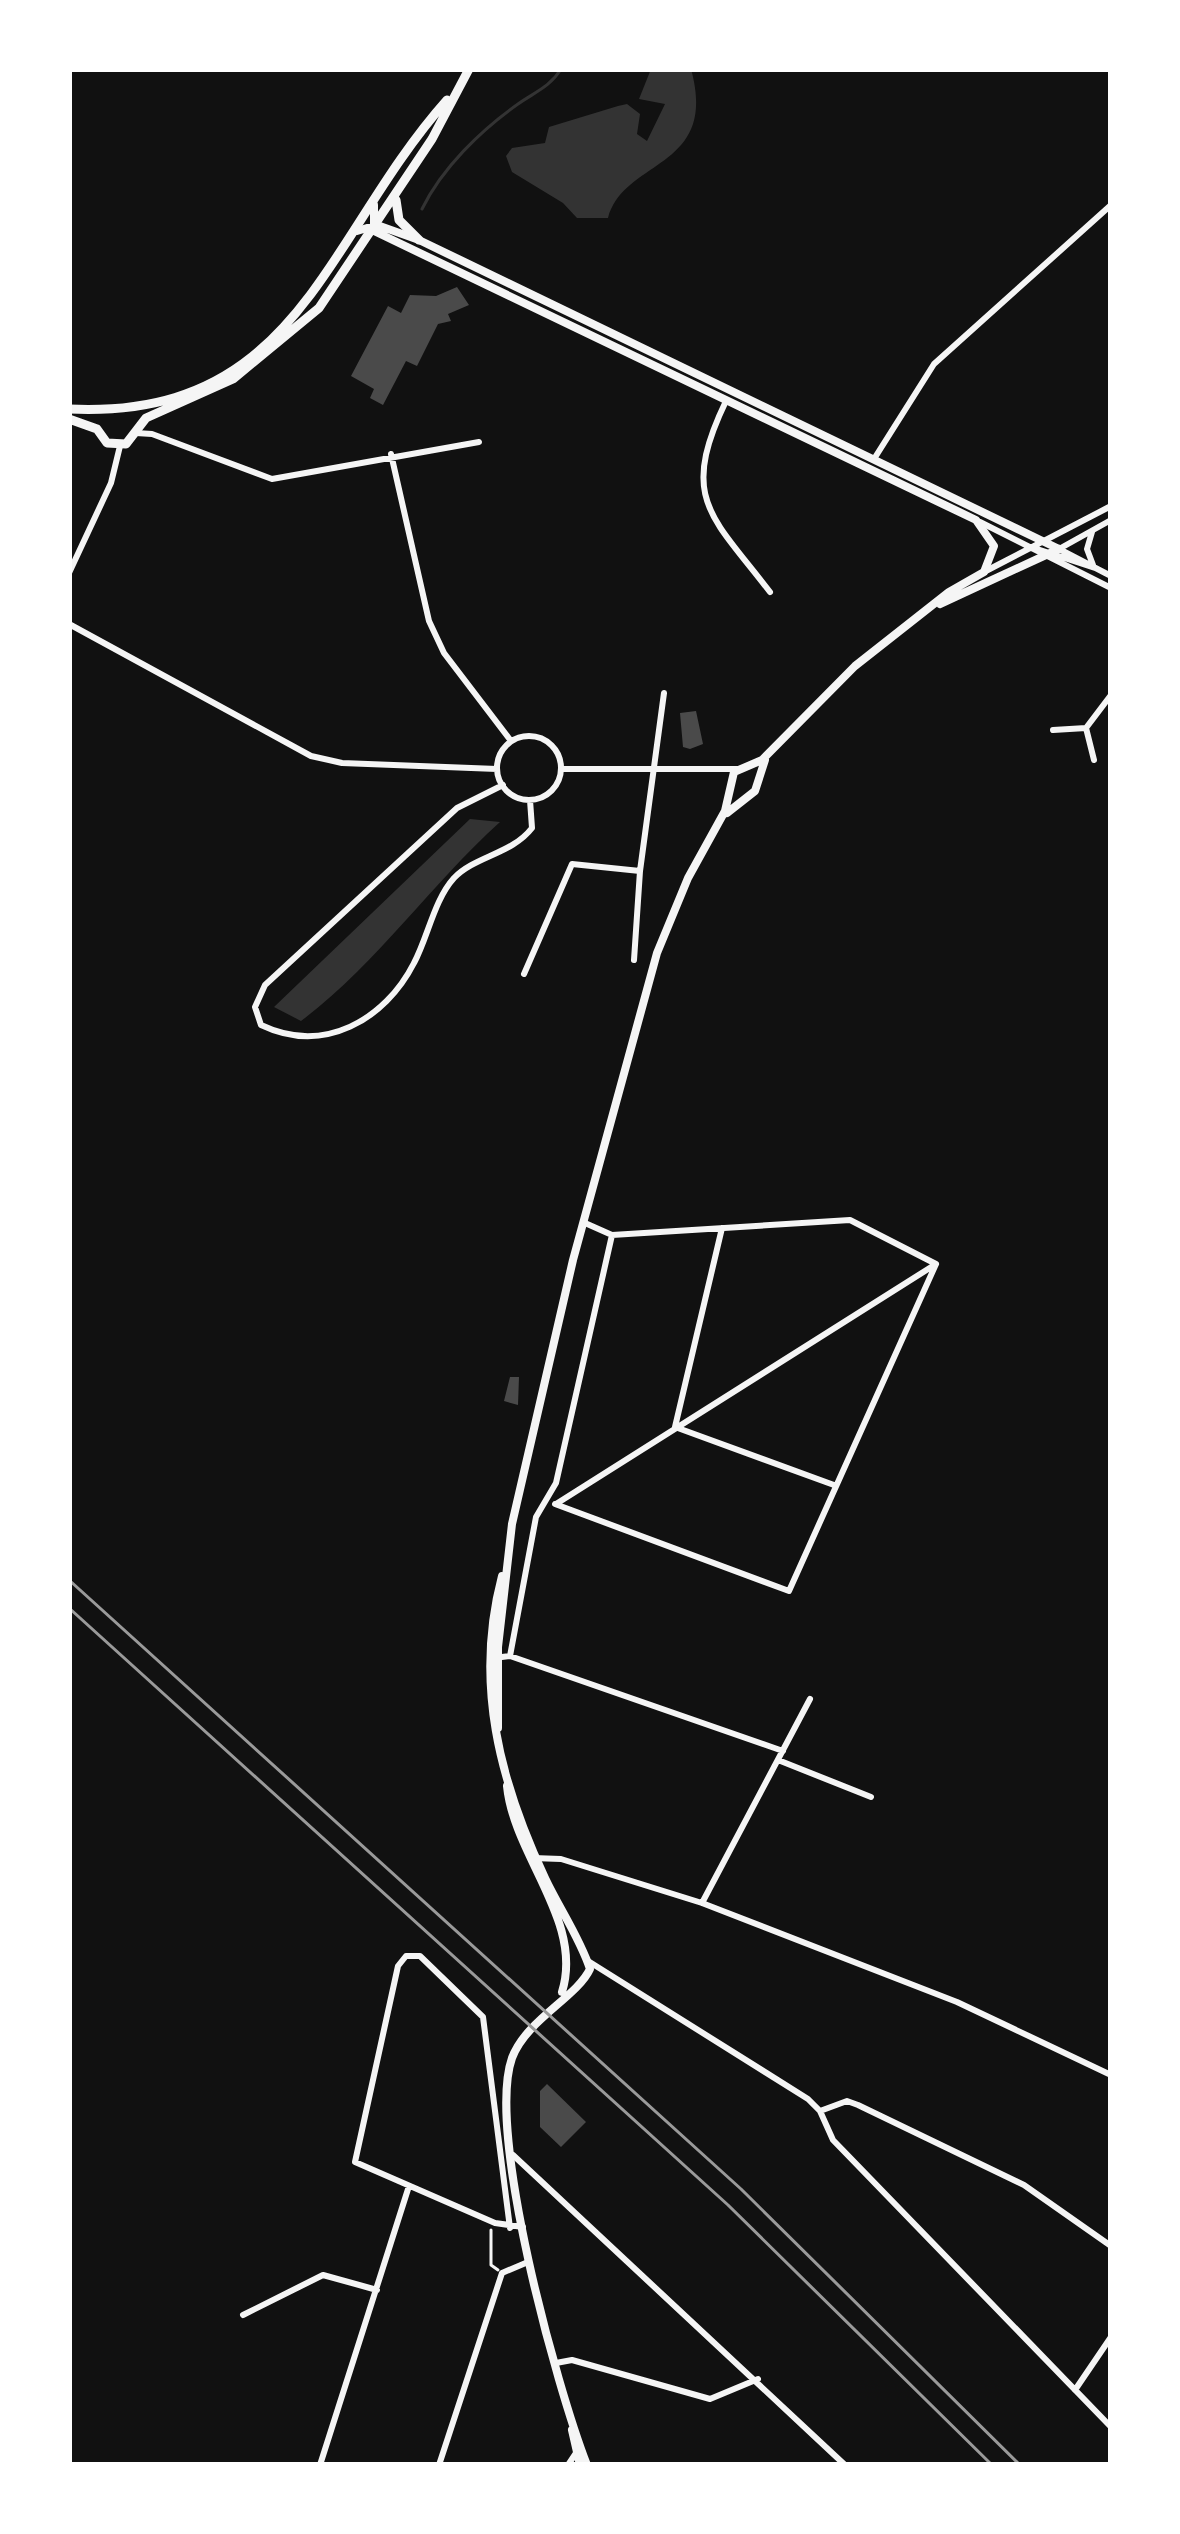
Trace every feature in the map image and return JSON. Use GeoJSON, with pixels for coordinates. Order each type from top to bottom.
{"type":"FeatureCollection","features":[{"type":"Feature","properties":{"kind":"main road"},"geometry":{"type":"LineString","coordinates":[[69,419],[97,429],[107,443],[120,446],[137,429],[233,379],[274,349],[319,308],[398,192],[469,69]]}},
{"type":"Feature","properties":{"kind":"main road"},"geometry":{"type":"LineString","coordinates":[[69,409],[129,409],[196,390],[251,356],[299,314],[419,131],[459,87]]}},
{"type":"Feature","properties":{"kind":"main road"},"geometry":{"type":"LineString","coordinates":[[398,192],[399,220],[419,240]]}},
{"type":"Feature","properties":{"kind":"main road"},"geometry":{"type":"LineString","coordinates":[[374,205],[375,227]]}},
{"type":"Feature","properties":{"kind":"main road"},"geometry":{"type":"LineString","coordinates":[[375,227],[731,393]]}},
{"type":"Feature","properties":{"kind":"main road"},"geometry":{"type":"LineString","coordinates":[[357,231],[375,227],[419,240],[1043,541],[1051,552],[927,610]]}},
{"type":"Feature","properties":{"kind":"main road"},"geometry":{"type":"LineString","coordinates":[[97,429],[106,408]]}},
{"type":"Feature","properties":{"kind":"main road"},"geometry":{"type":"LineString","coordinates":[[129,409],[137,429]]}},
{"type":"Feature","properties":{"kind":"main road"},"geometry":{"type":"LineString","coordinates":[[583,2465],[528,2262],[506,2084],[520,2043],[584,1978],[587,1960],[512,1817],[488,1695],[487,1653],[585,1223],[657,953],[688,878],[720,821],[730,786],[743,769],[769,753],[838,680],[984,572],[994,546],[976,520],[873,462]]}},
{"type":"Feature","properties":{"kind":"main road"},"geometry":{"type":"LineString","coordinates":[[720,821],[757,783],[769,753]]}},
{"type":"Feature","properties":{"kind":"main road"},"geometry":{"type":"LineString","coordinates":[[743,769],[757,783]]}},
{"type":"Feature","properties":{"kind":"main road"},"geometry":{"type":"LineString","coordinates":[[730,786],[746,796]]}},
{"type":"Feature","properties":{"kind":"main road"},"geometry":{"type":"LineString","coordinates":[[498,1728],[497,1658],[510,1545]]}},
{"type":"Feature","properties":{"kind":"main road"},"geometry":{"type":"LineString","coordinates":[[532,1858],[564,1935],[566,1961],[559,1999]]}},
{"type":"Feature","properties":{"kind":"main road"},"geometry":{"type":"LineString","coordinates":[[566,1961],[575,1955],[587,1960]]}},
{"type":"Feature","properties":{"kind":"main road"},"geometry":{"type":"LineString","coordinates":[[565,1972],[584,1978]]}},
{"type":"Feature","properties":{"kind":"street"},"geometry":{"type":"LineString","coordinates":[[873,462],[934,364],[1111,205]]}},
{"type":"Feature","properties":{"kind":"street"},"geometry":{"type":"LineString","coordinates":[[731,393],[702,466],[700,493],[770,592]]}},
{"type":"Feature","properties":{"kind":"street"},"geometry":{"type":"LineString","coordinates":[[137,429],[272,479],[478,442]]}},
{"type":"Feature","properties":{"kind":"street"},"geometry":{"type":"LineString","coordinates":[[69,573],[111,483],[120,446]]}},
{"type":"Feature","properties":{"kind":"street"},"geometry":{"type":"LineString","coordinates":[[391,454],[429,620],[444,653],[511,741]]}},
{"type":"Feature","properties":{"kind":"street"},"geometry":{"type":"LineString","coordinates":[[984,572],[1111,506]]}},
{"type":"Feature","properties":{"kind":"street"},"geometry":{"type":"LineString","coordinates":[[976,520],[1028,550],[1051,552],[1111,576]]}},
{"type":"Feature","properties":{"kind":"street"},"geometry":{"type":"LineString","coordinates":[[1051,552],[1111,520]]}},
{"type":"Feature","properties":{"kind":"street"},"geometry":{"type":"LineString","coordinates":[[1092,532],[1088,549],[1095,568]]}},
{"type":"Feature","properties":{"kind":"street"},"geometry":{"type":"LineString","coordinates":[[1051,552],[1111,588]]}},
{"type":"Feature","properties":{"kind":"street"},"geometry":{"type":"LineString","coordinates":[[69,624],[311,756],[342,763],[497,769]]}},
{"type":"Feature","properties":{"kind":"street"},"geometry":{"type":"LineString","coordinates":[[634,960],[640,872],[664,693]]}},
{"type":"Feature","properties":{"kind":"street"},"geometry":{"type":"LineString","coordinates":[[1053,730],[1086,728],[1111,695]]}},
{"type":"Feature","properties":{"kind":"street"},"geometry":{"type":"LineString","coordinates":[[1086,728],[1094,760]]}},
{"type":"Feature","properties":{"kind":"street"},"geometry":{"type":"LineString","coordinates":[[530,736],[549,742],[561,769],[548,794],[530,800],[503,785],[497,769],[511,741],[530,736]]}},
{"type":"Feature","properties":{"kind":"street"},"geometry":{"type":"LineString","coordinates":[[714,768],[730,786]]}},
{"type":"Feature","properties":{"kind":"street"},"geometry":{"type":"LineString","coordinates":[[561,769],[743,769]]}},
{"type":"Feature","properties":{"kind":"street"},"geometry":{"type":"LineString","coordinates":[[503,785],[457,808],[265,985],[255,1006],[261,1025],[277,1033],[321,1037],[351,1028],[391,1001],[456,876],[521,841],[532,828],[530,800]]}},
{"type":"Feature","properties":{"kind":"street"},"geometry":{"type":"LineString","coordinates":[[524,974],[572,864],[640,872]]}},
{"type":"Feature","properties":{"kind":"street"},"geometry":{"type":"LineString","coordinates":[[585,1223],[611,1235],[850,1220],[936,1264]]}},
{"type":"Feature","properties":{"kind":"street"},"geometry":{"type":"LineString","coordinates":[[675,1427],[722,1228]]}},
{"type":"Feature","properties":{"kind":"street"},"geometry":{"type":"LineString","coordinates":[[552,1502],[611,1235]]}},
{"type":"Feature","properties":{"kind":"street"},"geometry":{"type":"LineString","coordinates":[[552,1502],[789,1591],[936,1264]]}},
{"type":"Feature","properties":{"kind":"street"},"geometry":{"type":"LineString","coordinates":[[510,1656],[536,1517],[552,1502],[936,1264]]}},
{"type":"Feature","properties":{"kind":"street"},"geometry":{"type":"LineString","coordinates":[[675,1427],[836,1485]]}},
{"type":"Feature","properties":{"kind":"street"},"geometry":{"type":"LineString","coordinates":[[487,1653],[497,1658],[510,1656],[783,1750]]}},
{"type":"Feature","properties":{"kind":"street"},"geometry":{"type":"LineString","coordinates":[[702,1904],[810,1699]]}},
{"type":"Feature","properties":{"kind":"street"},"geometry":{"type":"LineString","coordinates":[[778,1760],[871,1798]]}},
{"type":"Feature","properties":{"kind":"street"},"geometry":{"type":"LineString","coordinates":[[532,1858],[599,1869],[702,1904],[957,2002],[1111,2075]]}},
{"type":"Feature","properties":{"kind":"street"},"geometry":{"type":"LineString","coordinates":[[509,2228],[483,2017],[420,1956],[406,1956],[398,1966],[355,2162],[495,2224],[509,2228],[523,2227]]}},
{"type":"Feature","properties":{"kind":"street"},"geometry":{"type":"LineString","coordinates":[[587,1960],[820,2111],[833,2140],[1111,2427]]}},
{"type":"Feature","properties":{"kind":"street"},"geometry":{"type":"LineString","coordinates":[[584,1978],[610,1971]]}},
{"type":"Feature","properties":{"kind":"street"},"geometry":{"type":"LineString","coordinates":[[820,2111],[847,2101],[858,2105],[1024,2185],[1111,2246]]}},
{"type":"Feature","properties":{"kind":"street"},"geometry":{"type":"LineString","coordinates":[[513,2155],[845,2465]]}},
{"type":"Feature","properties":{"kind":"street"},"geometry":{"type":"LineString","coordinates":[[320,2465],[409,2186]]}},
{"type":"Feature","properties":{"kind":"street"},"geometry":{"type":"LineString","coordinates":[[439,2465],[502,2273],[528,2262]]}},
{"type":"Feature","properties":{"kind":"street"},"geometry":{"type":"LineString","coordinates":[[243,2315],[323,2275],[376,2290]]}},
{"type":"Feature","properties":{"kind":"street"},"geometry":{"type":"LineString","coordinates":[[1075,2390],[1111,2337]]}},
{"type":"Feature","properties":{"kind":"street"},"geometry":{"type":"LineString","coordinates":[[556,2363],[572,2360],[710,2399],[758,2379]]}},
{"type":"Feature","properties":{"kind":"street"},"geometry":{"type":"LineString","coordinates":[[568,2465],[578,2450]]}},
{"type":"Feature","properties":{"kind":"path"},"geometry":{"type":"LineString","coordinates":[[495,2224],[487,2238],[491,2265],[502,2273]]}},
{"type":"Feature","properties":{"kind":"shaded area"},"geometry":{"type":"Polygon","coordinates":[[[651,69],[691,69],[696,102],[692,126],[681,145],[617,199],[608,218],[577,218],[563,203],[512,172],[506,156],[512,148],[545,143],[549,127],[618,106],[627,104],[640,114],[637,134],[647,141],[665,104],[639,99],[651,69]]]}},
{"type":"Feature","properties":{"kind":"shaded area"},"geometry":{"type":"Polygon","coordinates":[[[470,819],[500,822],[354,975],[301,1021],[274,1007],[470,819]]]}},
{"type":"Feature","properties":{"kind":"building"},"geometry":{"type":"Polygon","coordinates":[[[457,287],[469,305],[448,314],[451,321],[438,324],[417,366],[406,361],[383,405],[370,398],[374,389],[351,376],[388,306],[401,313],[410,295],[436,296],[457,287]]]}},
{"type":"Feature","properties":{"kind":"building"},"geometry":{"type":"Polygon","coordinates":[[[696,711],[703,744],[690,749],[683,747],[680,713],[696,711]]]}},
{"type":"Feature","properties":{"kind":"building"},"geometry":{"type":"Polygon","coordinates":[[[510,1377],[519,1377],[518,1405],[504,1401],[510,1377]]]}},
{"type":"Feature","properties":{"kind":"building"},"geometry":{"type":"Polygon","coordinates":[[[547,2084],[586,2122],[561,2147],[540,2127],[540,2091],[547,2084]]]}},
{"type":"Feature","properties":{"kind":"waterway"},"geometry":{"type":"LineString","coordinates":[[422,209],[464,151],[561,69]]}},
{"type":"Feature","properties":{"kind":"railway"},"geometry":{"type":"LineString","coordinates":[[69,1580],[741,2189],[1020,2465]]}},
{"type":"Feature","properties":{"kind":"railway"},"geometry":{"type":"LineString","coordinates":[[69,1608],[728,2205],[992,2465]]}}]}
